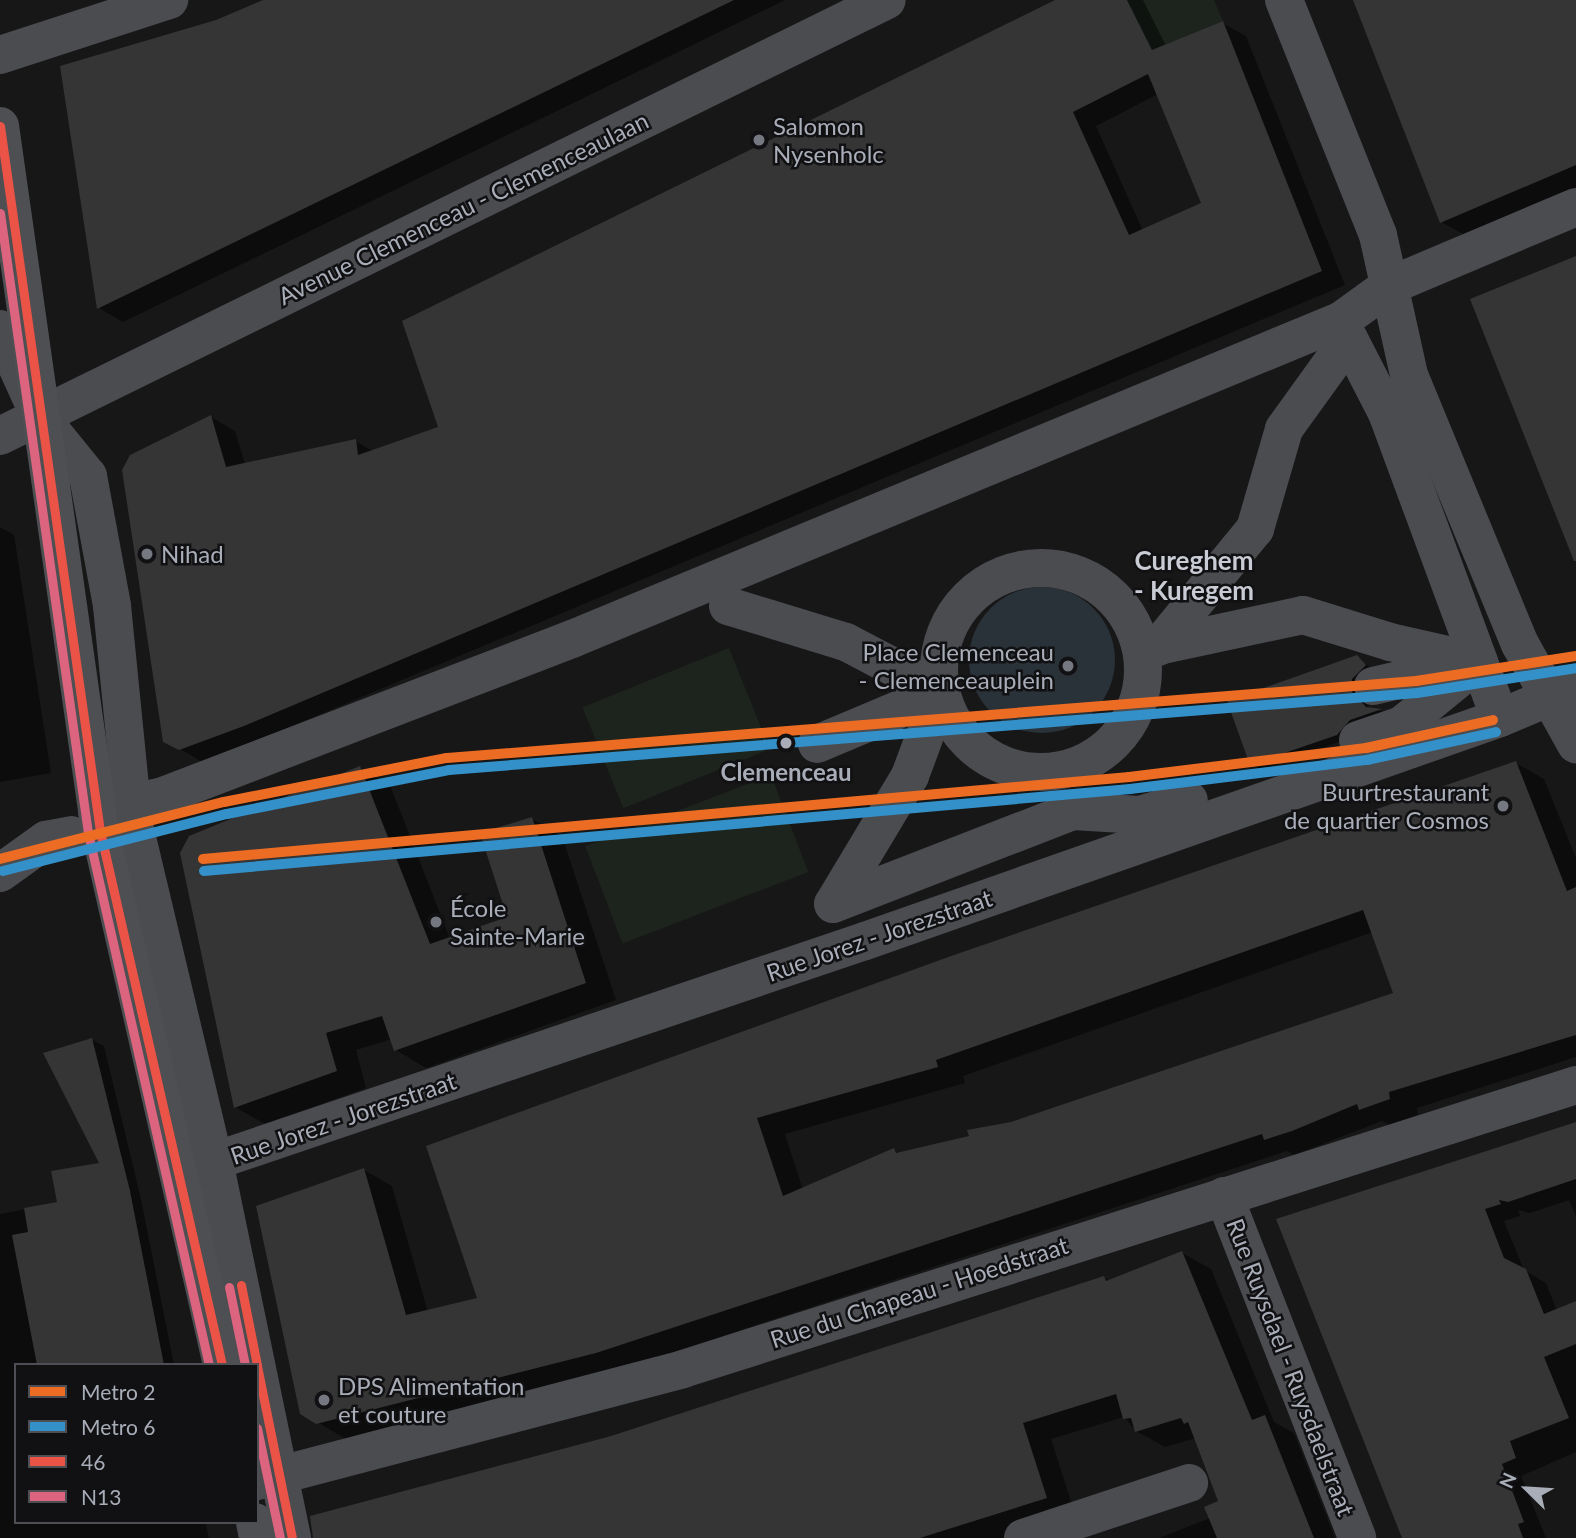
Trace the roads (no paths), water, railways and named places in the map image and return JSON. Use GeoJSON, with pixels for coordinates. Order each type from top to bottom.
{"type":"FeatureCollection","features":[{"type":"Feature","properties":{"kind":"main road"},"geometry":{"type":"LineString","coordinates":[[0,126],[30,310],[40,416],[100,817],[146,1047],[179,1172],[222,1363]]}},
{"type":"Feature","properties":{"kind":"street"},"geometry":{"type":"LineString","coordinates":[[0,55],[169,0]]}},
{"type":"Feature","properties":{"kind":"street","name":"Avenue Clemenceau - Clemenceaulaan"},"geometry":{"type":"LineString","coordinates":[[0,436],[887,0]]}},
{"type":"Feature","properties":{"kind":"street"},"geometry":{"type":"LineString","coordinates":[[1284,0],[1378,234],[1409,375],[1520,644],[1564,691],[1576,744]]}},
{"type":"Feature","properties":{"kind":"street"},"geometry":{"type":"LineString","coordinates":[[0,873],[46,840],[100,817],[163,796],[572,639],[1342,320],[1389,286],[1576,207]]}},
{"type":"Feature","properties":{"kind":"street"},"geometry":{"type":"LineString","coordinates":[[0,329],[40,416]]}},
{"type":"Feature","properties":{"kind":"street"},"geometry":{"type":"LineString","coordinates":[[728,606],[846,642],[941,692],[958,730],[977,750],[1001,764],[1028,772],[1059,770],[1090,759],[1126,728],[1144,676],[1149,648],[1255,529],[1284,429],[1349,339],[1387,413],[1488,658],[1495,705]]}},
{"type":"Feature","properties":{"kind":"street"},"geometry":{"type":"LineString","coordinates":[[1149,648],[1116,599],[1094,582],[1069,571],[1041,567],[1013,571],[987,582],[950,623],[941,650],[941,692],[910,776],[833,904],[1073,811],[1140,815],[1402,725],[1488,658]]}},
{"type":"Feature","properties":{"kind":"street"},"geometry":{"type":"LineString","coordinates":[[1149,648],[1303,615],[1390,642],[1488,658]]}},
{"type":"Feature","properties":{"kind":"street","name":"Rue Jorez - Jorezstraat"},"geometry":{"type":"LineString","coordinates":[[179,1172],[865,941],[1564,691]]}},
{"type":"Feature","properties":{"kind":"street"},"geometry":{"type":"LineString","coordinates":[[817,744],[941,692]]}},
{"type":"Feature","properties":{"kind":"street"},"geometry":{"type":"LineString","coordinates":[[1059,770],[1073,811]]}},
{"type":"Feature","properties":{"kind":"street"},"geometry":{"type":"LineString","coordinates":[[100,817],[214,1161],[250,1363]]}},
{"type":"Feature","properties":{"kind":"street","name":"Rue du Chapeau - Hoedstraat"},"geometry":{"type":"LineString","coordinates":[[270,1478],[683,1369],[1576,1085]]}},
{"type":"Feature","properties":{"kind":"street","name":"Rue Ruysdael - Ruysdaelstraat"},"geometry":{"type":"LineString","coordinates":[[1224,1195],[1357,1538]]}},
{"type":"Feature","properties":{"kind":"street"},"geometry":{"type":"LineString","coordinates":[[259,1416],[270,1478],[292,1538]]}},
{"type":"Feature","properties":{"kind":"street"},"geometry":{"type":"LineString","coordinates":[[1023,1538],[1189,1483]]}},
{"type":"Feature","properties":{"kind":"metro line","name":"2"},"geometry":{"type":"LineString","coordinates":[[0,859],[224,802],[447,758],[1416,681],[1576,656]]}},
{"type":"Feature","properties":{"kind":"metro line","name":"6"},"geometry":{"type":"LineString","coordinates":[[3,871],[227,814],[449,770],[1417,693],[1576,668]]}},
{"type":"Feature","properties":{"kind":"metro line","name":"2"},"geometry":{"type":"LineString","coordinates":[[203,859],[1129,777],[1366,748],[1493,720]]}},
{"type":"Feature","properties":{"kind":"metro line","name":"6"},"geometry":{"type":"LineString","coordinates":[[204,871],[1130,789],[1367,760],[1496,732]]}},
{"type":"Feature","properties":{"kind":"place","name":"Salomon Nysenholc"},"geometry":{"type":"Point","coordinates":[759,140]}},
{"type":"Feature","properties":{"kind":"place","name":"Nihad"},"geometry":{"type":"Point","coordinates":[147,554]}},
{"type":"Feature","properties":{"kind":"place","name":"Place Clemenceau - Clemenceauplein"},"geometry":{"type":"Point","coordinates":[1068,666]}},
{"type":"Feature","properties":{"kind":"place","name":"Clemenceau"},"geometry":{"type":"Point","coordinates":[786,743]}},
{"type":"Feature","properties":{"kind":"place","name":"Buurtrestaurant de quartier Cosmos"},"geometry":{"type":"Point","coordinates":[1503,806]}},
{"type":"Feature","properties":{"kind":"place","name":"École Sainte-Marie"},"geometry":{"type":"Point","coordinates":[436,922]}},
{"type":"Feature","properties":{"kind":"place","name":"DPS Alimentation et couture"},"geometry":{"type":"Point","coordinates":[324,1400]}},
{"type":"Feature","properties":{"kind":"district","name":"Cureghem - Kuregem"},"geometry":{"type":"Point","coordinates":[1194,576]}}]}
